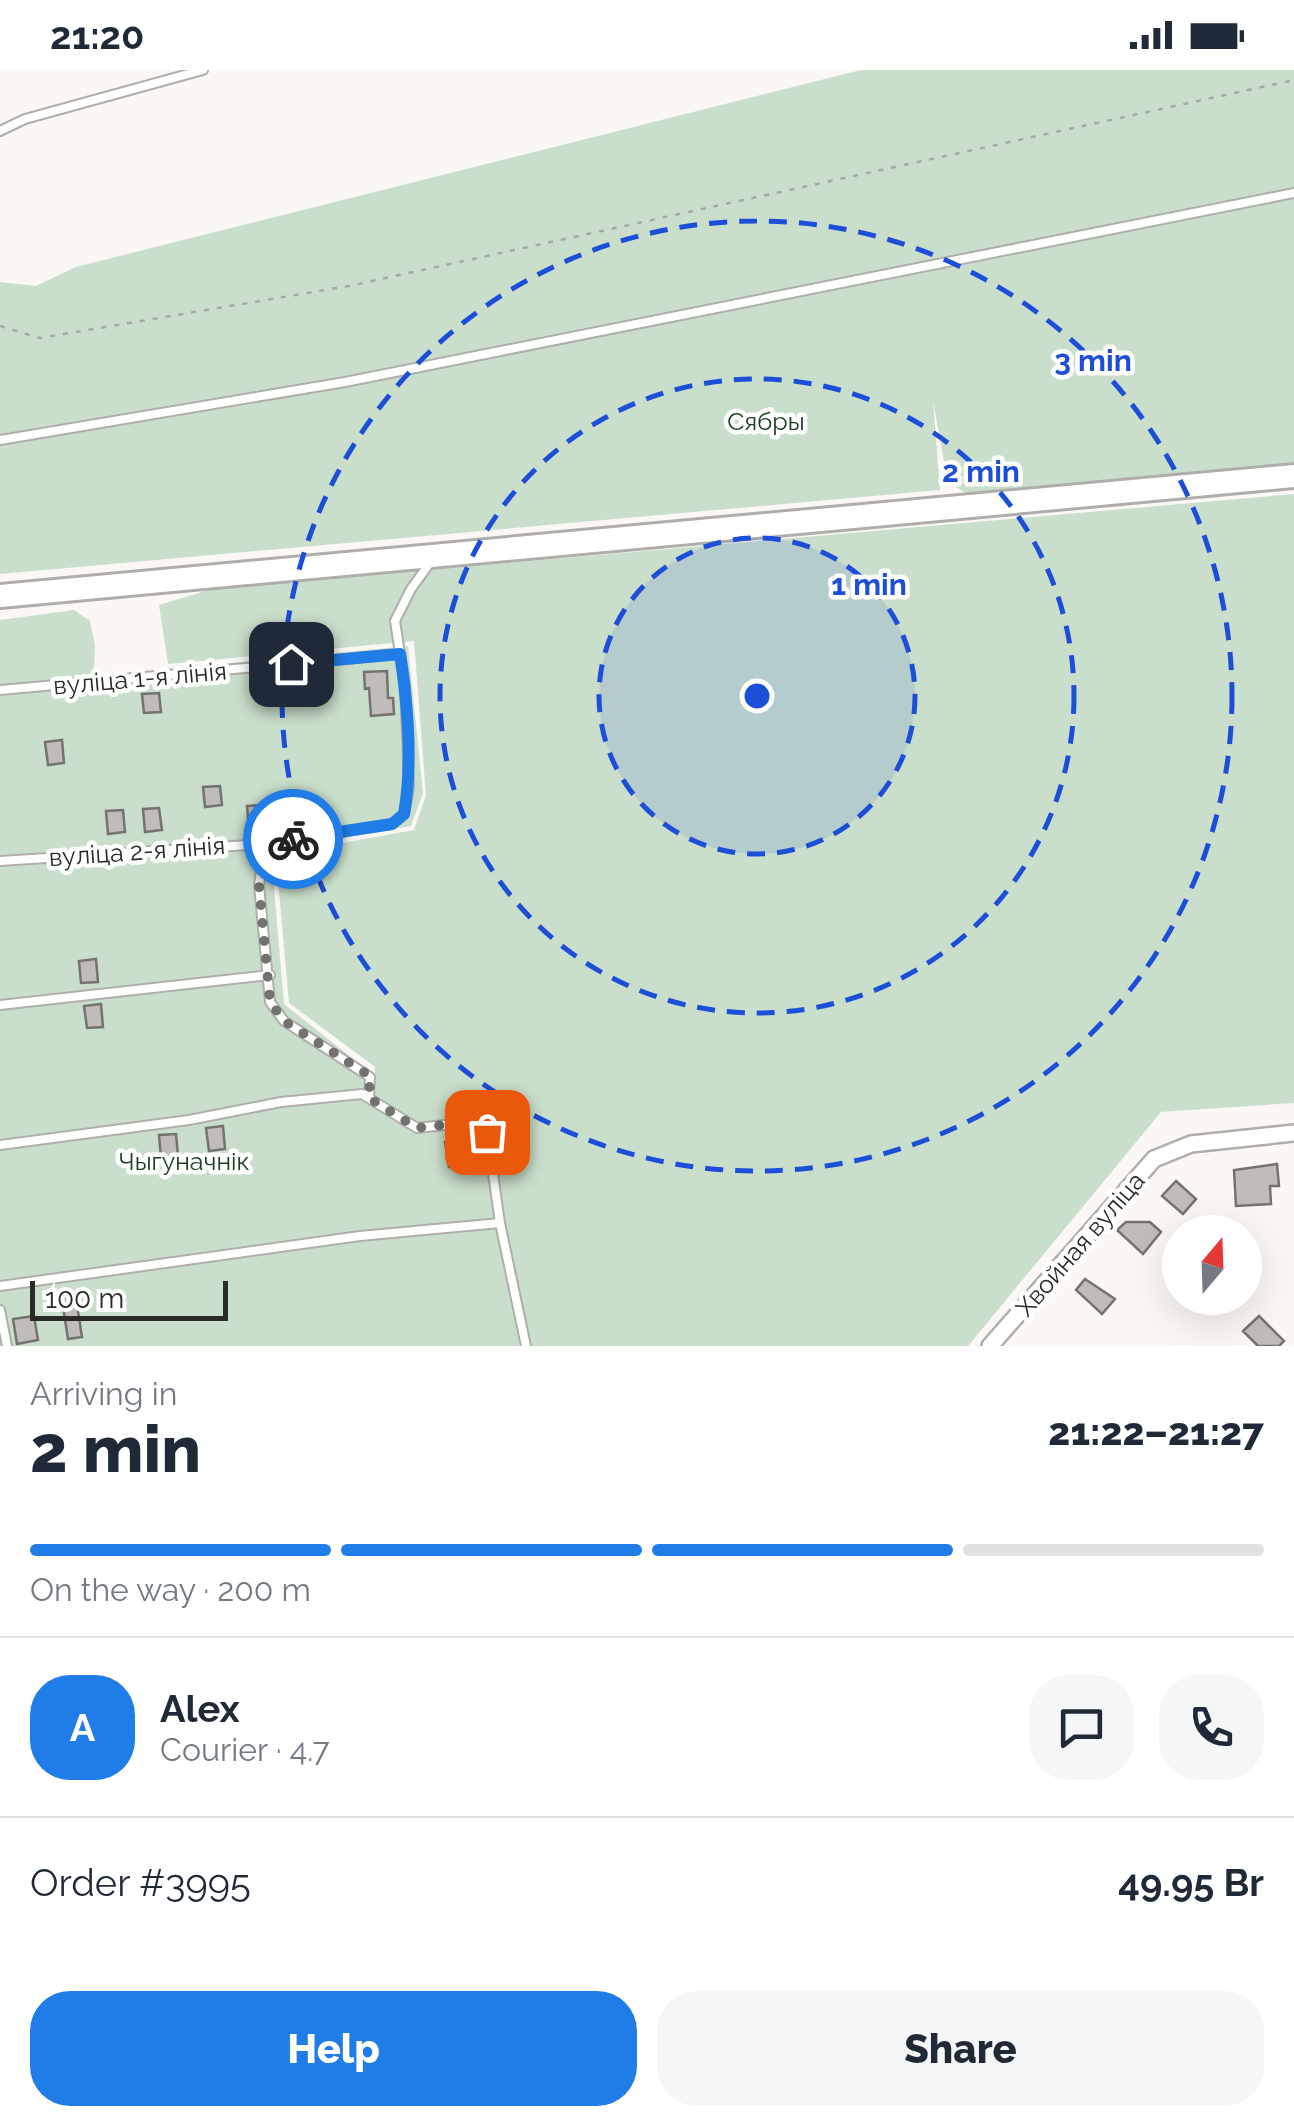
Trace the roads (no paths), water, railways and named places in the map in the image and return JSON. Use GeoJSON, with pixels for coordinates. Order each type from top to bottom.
{"type":"FeatureCollection","features":[{"type":"Feature","properties":{"kind":"main road"},"geometry":{"type":"LineString","coordinates":[[0,596],[1294,476]]}},
{"type":"Feature","properties":{"kind":"street","name":"Хвойная вуліца"},"geometry":{"type":"LineString","coordinates":[[990,1346],[1154,1159],[1190,1144],[1294,1133]]}},
{"type":"Feature","properties":{"kind":"lane"},"geometry":{"type":"LineString","coordinates":[[0,130],[25,119],[202,70]]}},
{"type":"Feature","properties":{"kind":"lane"},"geometry":{"type":"LineString","coordinates":[[0,440],[345,382],[1294,193]]}},
{"type":"Feature","properties":{"kind":"lane"},"geometry":{"type":"LineString","coordinates":[[400,654],[396,621],[411,589],[435,556]]}},
{"type":"Feature","properties":{"kind":"lane","name":"вуліца 1-я лінія"},"geometry":{"type":"LineString","coordinates":[[0,690],[400,654]]}},
{"type":"Feature","properties":{"kind":"lane","name":"вуліца 2-я лінія"},"geometry":{"type":"LineString","coordinates":[[0,861],[265,844],[392,824],[404,814],[409,788],[400,654]]}},
{"type":"Feature","properties":{"kind":"lane"},"geometry":{"type":"LineString","coordinates":[[265,844],[259,886],[270,1002],[284,1021],[370,1076],[369,1098]]}},
{"type":"Feature","properties":{"kind":"lane"},"geometry":{"type":"LineString","coordinates":[[0,1005],[270,975]]}},
{"type":"Feature","properties":{"kind":"lane"},"geometry":{"type":"LineString","coordinates":[[0,1145],[189,1120],[281,1102],[362,1094],[417,1128],[481,1121],[487,1132],[500,1223],[526,1346]]}},
{"type":"Feature","properties":{"kind":"lane"},"geometry":{"type":"LineString","coordinates":[[0,1286],[360,1236],[500,1223]]}},
{"type":"Feature","properties":{"kind":"lane"},"geometry":{"type":"LineString","coordinates":[[0,1310],[7,1346]]}},
{"type":"Feature","properties":{"kind":"park label","name":"Сябры"},"geometry":{"type":"Point","coordinates":[766,421]}},
{"type":"Feature","properties":{"kind":"park label","name":"Чыгуначнік"},"geometry":{"type":"Point","coordinates":[184,1161]}}]}
